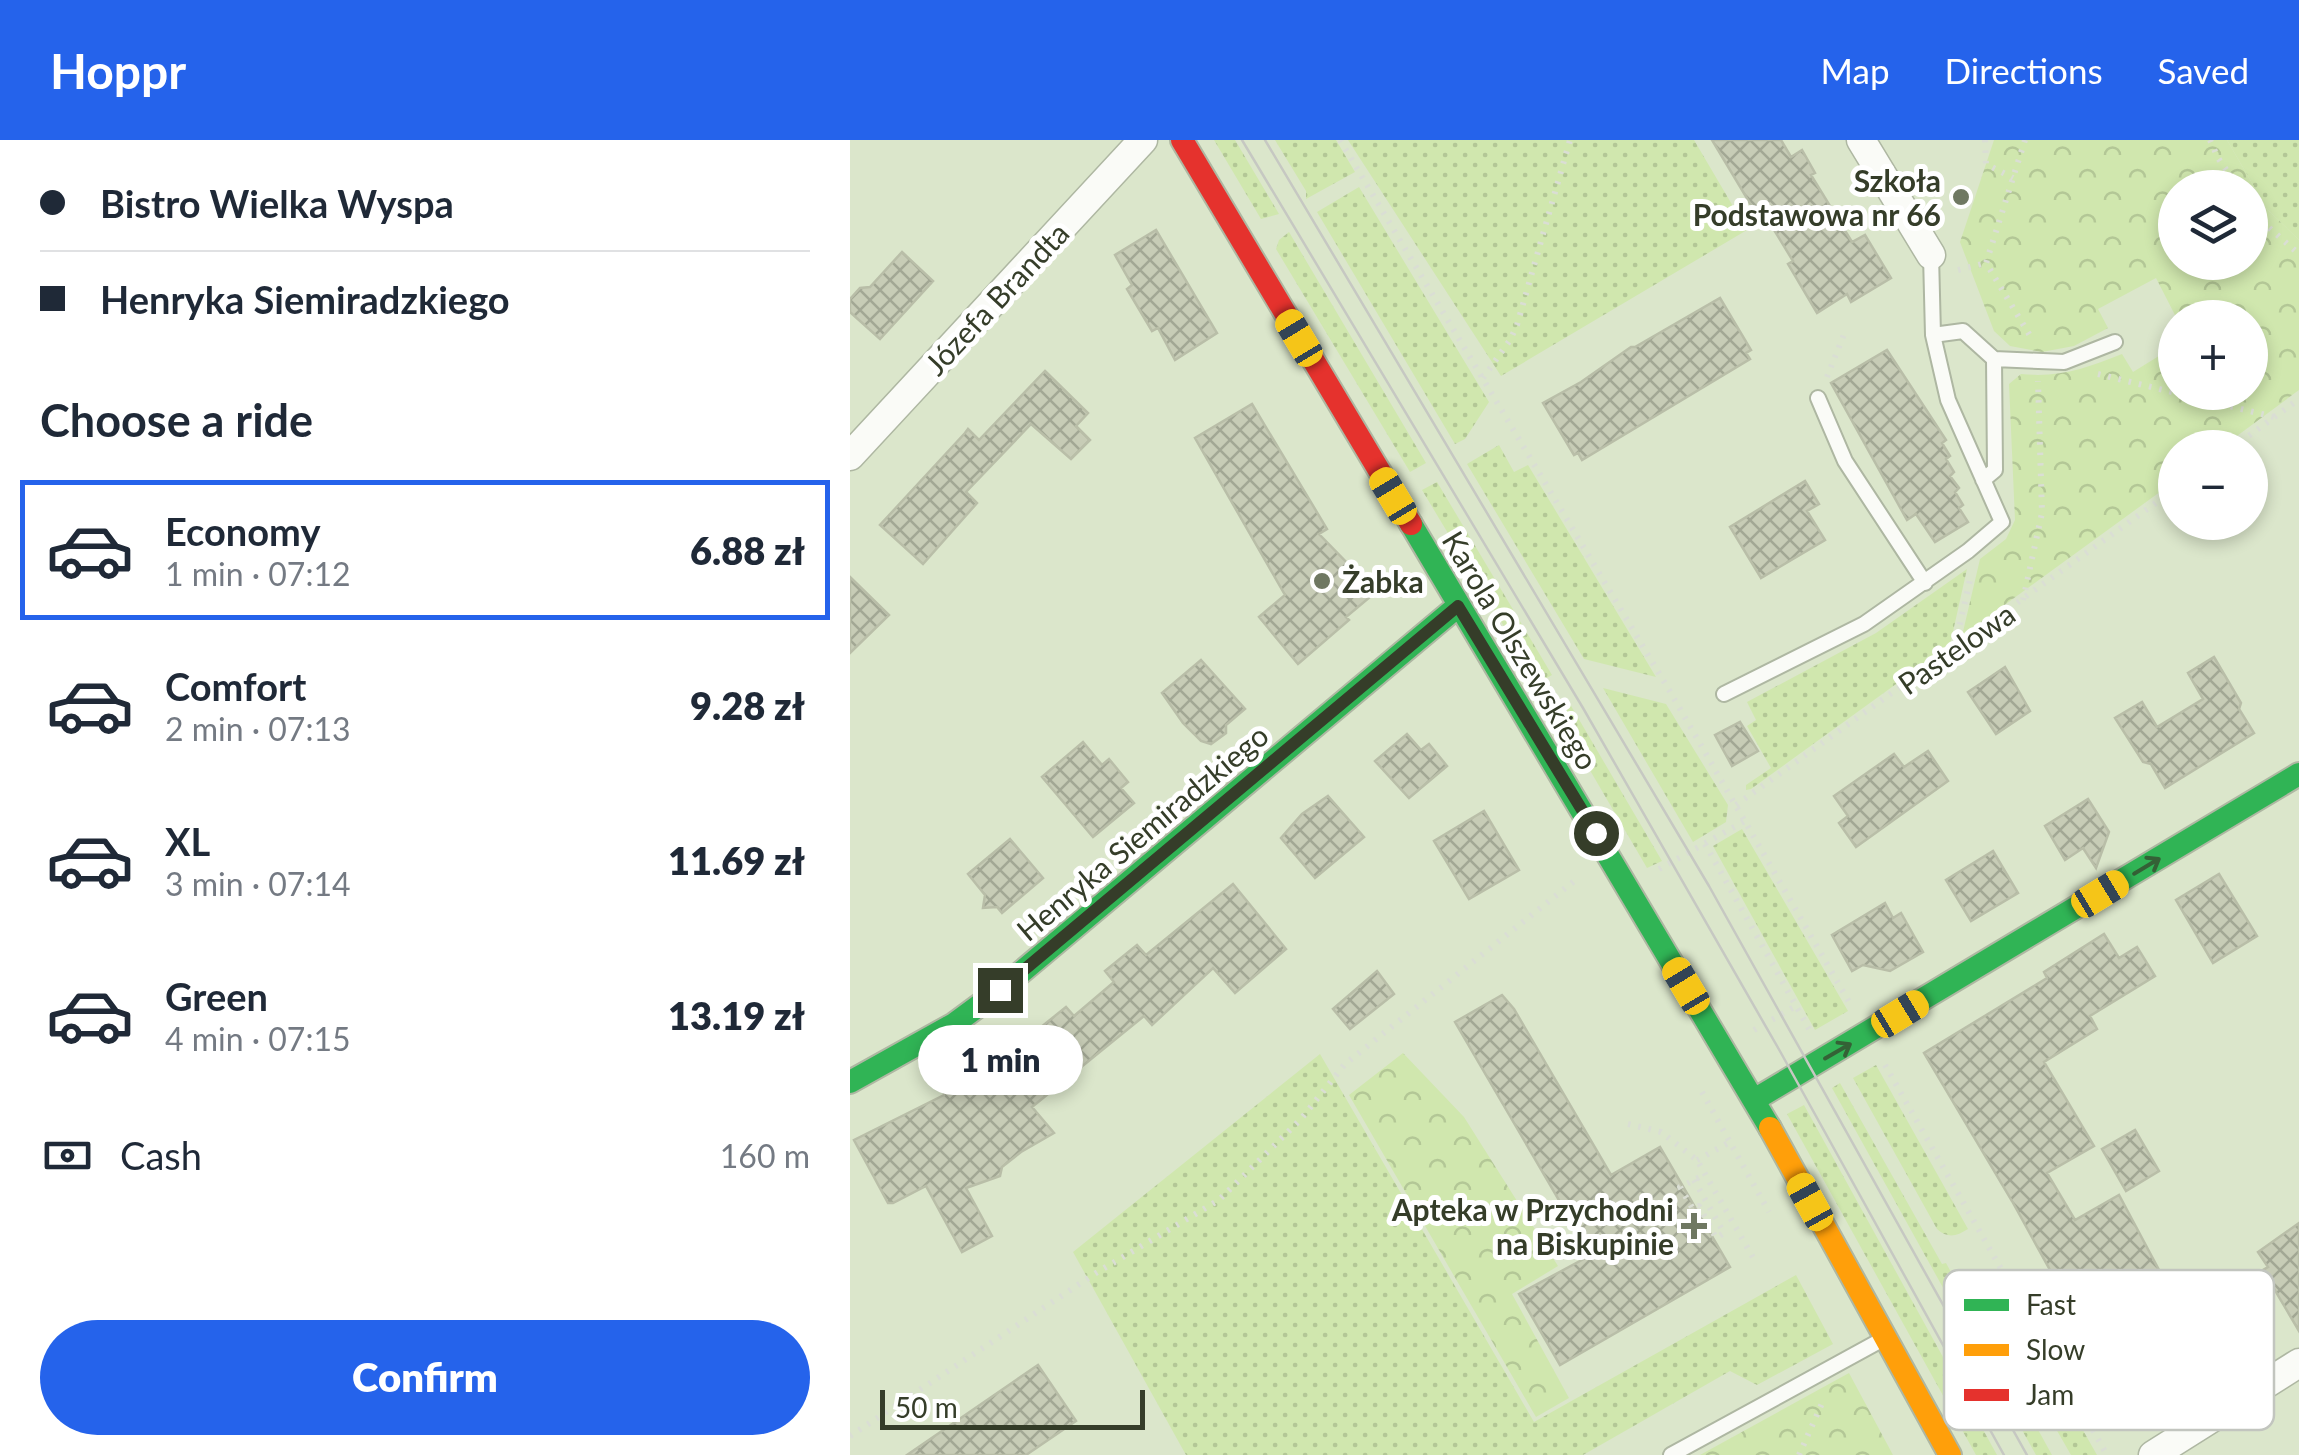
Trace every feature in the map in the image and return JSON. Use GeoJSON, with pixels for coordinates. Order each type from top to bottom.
{"type":"FeatureCollection","features":[{"type":"Feature","properties":{"kind":"street","name":"Józefa Brandta"},"geometry":{"type":"LineString","coordinates":[[850,456],[1143,140]]}},
{"type":"Feature","properties":{"kind":"street","name":"Karola Olszewskiego"},"geometry":{"type":"LineString","coordinates":[[1182,140],[1754,1100],[1950,1455]]}},
{"type":"Feature","properties":{"kind":"street"},"geometry":{"type":"LineString","coordinates":[[1861,140],[1931,255]]}},
{"type":"Feature","properties":{"kind":"street","name":"Henryka Siemiradzkiego"},"geometry":{"type":"LineString","coordinates":[[850,1082],[954,1024],[1000,990],[1458,606]]}},
{"type":"Feature","properties":{"kind":"street"},"geometry":{"type":"LineString","coordinates":[[1754,1100],[2299,774]]}},
{"type":"Feature","properties":{"kind":"street"},"geometry":{"type":"LineString","coordinates":[[2274,1378],[2299,1362]]}},
{"type":"Feature","properties":{"kind":"street"},"geometry":{"type":"LineString","coordinates":[[2153,1455],[2192,1430]]}},
{"type":"Feature","properties":{"kind":"lane"},"geometry":{"type":"LineString","coordinates":[[1724,694],[1864,624],[1925,583],[2002,522],[1948,400],[1934,335],[1931,255]]}},
{"type":"Feature","properties":{"kind":"lane"},"geometry":{"type":"LineString","coordinates":[[1934,335],[1963,331],[1994,359],[2064,362],[2115,342]]}},
{"type":"Feature","properties":{"kind":"lane"},"geometry":{"type":"LineString","coordinates":[[1983,480],[1995,470],[1994,359]]}},
{"type":"Feature","properties":{"kind":"lane"},"geometry":{"type":"LineString","coordinates":[[1818,398],[1845,461],[1925,583]]}},
{"type":"Feature","properties":{"kind":"lane"},"geometry":{"type":"LineString","coordinates":[[1671,1455],[1885,1338]]}},
{"type":"Feature","properties":{"kind":"path"},"geometry":{"type":"LineString","coordinates":[[1340,140],[1745,821],[2002,1270]]}},
{"type":"Feature","properties":{"kind":"path"},"geometry":{"type":"LineString","coordinates":[[1483,378],[1517,325],[1570,140]]}},
{"type":"Feature","properties":{"kind":"path"},"geometry":{"type":"LineString","coordinates":[[1985,140],[1986,164],[2013,178]]}},
{"type":"Feature","properties":{"kind":"path"},"geometry":{"type":"LineString","coordinates":[[2210,140],[2226,170]]}},
{"type":"Feature","properties":{"kind":"path"},"geometry":{"type":"LineString","coordinates":[[2268,228],[2299,254]]}},
{"type":"Feature","properties":{"kind":"path"},"geometry":{"type":"LineString","coordinates":[[1818,398],[1844,332]]}},
{"type":"Feature","properties":{"kind":"path"},"geometry":{"type":"LineString","coordinates":[[2064,362],[2084,371],[2274,417]]}},
{"type":"Feature","properties":{"kind":"path"},"geometry":{"type":"LineString","coordinates":[[2256,430],[2299,399]]}},
{"type":"Feature","properties":{"kind":"path","name":"Pastelowa"},"geometry":{"type":"LineString","coordinates":[[1736,806],[2158,502]]}},
{"type":"Feature","properties":{"kind":"path"},"geometry":{"type":"LineString","coordinates":[[1955,647],[1974,562],[1968,551]]}},
{"type":"Feature","properties":{"kind":"path"},"geometry":{"type":"LineString","coordinates":[[1657,871],[1745,821]]}},
{"type":"Feature","properties":{"kind":"path"},"geometry":{"type":"LineString","coordinates":[[1705,844],[1815,1040]]}},
{"type":"Feature","properties":{"kind":"path"},"geometry":{"type":"LineString","coordinates":[[850,1436],[1096,1273],[1219,1200],[1301,1119],[1345,1064],[1578,878]]}},
{"type":"Feature","properties":{"kind":"path"},"geometry":{"type":"LineString","coordinates":[[1749,1033],[1796,1006]]}},
{"type":"Feature","properties":{"kind":"path"},"geometry":{"type":"LineString","coordinates":[[1628,1124],[1661,1132],[1697,1160],[1755,1261]]}},
{"type":"Feature","properties":{"kind":"path"},"geometry":{"type":"LineString","coordinates":[[1697,1160],[1730,1142]]}},
{"type":"Feature","properties":{"kind":"path"},"geometry":{"type":"LineString","coordinates":[[1694,1180],[1724,1233],[1716,1238],[1699,1206],[1692,1210],[1680,1187],[1694,1180],[1706,1174]]}},
{"type":"Feature","properties":{"kind":"path"},"geometry":{"type":"LineString","coordinates":[[1800,1455],[1831,1383],[1828,1370]]}},
{"type":"Feature","properties":{"kind":"path"},"geometry":{"type":"LineString","coordinates":[[2093,1430],[2107,1455]]}},
{"type":"Feature","properties":{"kind":"green space"},"geometry":{"type":"Polygon","coordinates":[[[1214,140],[1235,140],[1279,214],[1261,219],[1214,140]]]}},
{"type":"Feature","properties":{"kind":"green space"},"geometry":{"type":"Polygon","coordinates":[[[1275,140],[1336,140],[1355,172],[1306,199],[1306,191],[1275,140]]]}},
{"type":"Feature","properties":{"kind":"green space"},"geometry":{"type":"Polygon","coordinates":[[[1348,140],[1694,140],[1747,230],[1501,376],[1348,140]]]}},
{"type":"Feature","properties":{"kind":"green space"},"geometry":{"type":"Polygon","coordinates":[[[1994,140],[2227,140],[2244,170],[2158,170],[2158,280],[2268,280],[2268,210],[2299,240],[2299,390],[2245,430],[2158,430],[2158,493],[1962,636],[1980,559],[2006,539],[2015,520],[2009,384],[2021,374],[2073,371],[2122,354],[2133,372],[2158,357],[2158,410],[2268,410],[2268,300],[2167,300],[2156,278],[2098,309],[2108,328],[2074,346],[2042,352],[2010,346],[1994,331],[1960,242],[1994,140]]]}},
{"type":"Feature","properties":{"kind":"green space"},"geometry":{"type":"Polygon","coordinates":[[[2227,140],[2299,140],[2299,240],[2268,210],[2268,170],[2244,170],[2227,140]]]}},
{"type":"Feature","properties":{"kind":"green space"},"geometry":{"type":"Polygon","coordinates":[[[1359,187],[1489,402],[1465,439],[1455,444],[1317,212],[1359,187]]]}},
{"type":"Feature","properties":{"kind":"green space"},"geometry":{"type":"Polygon","coordinates":[[[1289,232],[1426,463],[1410,472],[1276,249],[1279,240],[1289,232]]]}},
{"type":"Feature","properties":{"kind":"green space"},"geometry":{"type":"Polygon","coordinates":[[[1499,445],[1514,472],[1528,465],[1656,677],[1584,659],[1467,464],[1499,445]]]}},
{"type":"Feature","properties":{"kind":"green space"},"geometry":{"type":"Polygon","coordinates":[[[1437,482],[1552,675],[1538,683],[1422,490],[1437,482]]]}},
{"type":"Feature","properties":{"kind":"green space"},"geometry":{"type":"Polygon","coordinates":[[[1967,569],[1950,645],[1746,790],[1746,785],[1771,768],[1747,726],[1756,720],[1747,702],[1876,633],[1967,569]]]}},
{"type":"Feature","properties":{"kind":"green space"},"geometry":{"type":"Polygon","coordinates":[[[1603,688],[1666,704],[1728,805],[1726,822],[1693,842],[1603,688]]]}},
{"type":"Feature","properties":{"kind":"green space"},"geometry":{"type":"Polygon","coordinates":[[[1567,699],[1662,861],[1647,868],[1553,707],[1567,699]]]}},
{"type":"Feature","properties":{"kind":"green space"},"geometry":{"type":"Polygon","coordinates":[[[1742,829],[1848,1011],[1815,1030],[1713,846],[1742,829]]]}},
{"type":"Feature","properties":{"kind":"green space"},"geometry":{"type":"Polygon","coordinates":[[[1403,1053],[1464,1117],[1558,1266],[1512,1294],[1569,1398],[1536,1417],[1349,1095],[1403,1053]]]}},
{"type":"Feature","properties":{"kind":"green space"},"geometry":{"type":"Polygon","coordinates":[[[1320,1054],[1534,1422],[1796,1275],[1833,1344],[1757,1385],[1730,1371],[1583,1455],[1186,1455],[1073,1252],[1320,1054]]]}},
{"type":"Feature","properties":{"kind":"green space"},"geometry":{"type":"Polygon","coordinates":[[[1876,1065],[1968,1229],[1949,1235],[1937,1229],[1853,1078],[1876,1065]]]}},
{"type":"Feature","properties":{"kind":"green space"},"geometry":{"type":"Polygon","coordinates":[[[1840,1083],[1942,1264],[1946,1263],[1950,1270],[1944,1270],[1944,1289],[1832,1088],[1840,1083]]]}},
{"type":"Feature","properties":{"kind":"green space"},"geometry":{"type":"Polygon","coordinates":[[[1804,1105],[1944,1359],[1944,1397],[1787,1114],[1804,1105]]]}},
{"type":"Feature","properties":{"kind":"green space"},"geometry":{"type":"Polygon","coordinates":[[[1849,1373],[1893,1455],[1700,1455],[1849,1373]]]}},
{"type":"Feature","properties":{"kind":"green space"},"geometry":{"type":"Polygon","coordinates":[[[1962,1430],[1983,1430],[1997,1455],[1976,1455],[1962,1430]]]}},
{"type":"Feature","properties":{"kind":"green space"},"geometry":{"type":"Polygon","coordinates":[[[2022,1430],[2038,1430],[2052,1455],[2036,1455],[2022,1430]]]}},
{"type":"Feature","properties":{"kind":"green space"},"geometry":{"type":"Polygon","coordinates":[[[2057,1430],[2083,1430],[2097,1455],[2071,1455],[2057,1430]]]}},
{"type":"Feature","properties":{"kind":"building"},"geometry":{"type":"Polygon","coordinates":[[[1712,140],[1781,140],[1791,157],[1802,150],[1815,173],[1811,175],[1852,242],[1865,235],[1891,278],[1851,302],[1847,294],[1817,313],[1788,264],[1793,261],[1760,207],[1754,210],[1712,140]]]}},
{"type":"Feature","properties":{"kind":"building"},"geometry":{"type":"Polygon","coordinates":[[[1156,230],[1217,333],[1175,360],[1158,328],[1152,331],[1127,289],[1132,285],[1115,255],[1156,230]]]}},
{"type":"Feature","properties":{"kind":"building"},"geometry":{"type":"Polygon","coordinates":[[[902,252],[933,281],[880,339],[850,312],[850,299],[860,288],[870,287],[902,252]]]}},
{"type":"Feature","properties":{"kind":"building"},"geometry":{"type":"Polygon","coordinates":[[[1720,298],[1751,350],[1746,353],[1750,359],[1582,460],[1578,453],[1574,455],[1543,403],[1631,347],[1720,298]]]}},
{"type":"Feature","properties":{"kind":"building"},"geometry":{"type":"Polygon","coordinates":[[[1887,350],[1946,440],[1942,443],[1950,456],[1946,459],[1954,472],[1950,476],[1959,488],[1955,492],[1963,505],[1959,508],[1968,522],[1935,542],[1916,514],[1907,520],[1831,383],[1887,350]]]}},
{"type":"Feature","properties":{"kind":"building"},"geometry":{"type":"Polygon","coordinates":[[[1045,371],[1088,413],[1076,426],[1090,440],[1071,459],[1031,424],[966,492],[977,503],[923,564],[880,525],[968,429],[979,440],[1045,371]]]}},
{"type":"Feature","properties":{"kind":"building"},"geometry":{"type":"Polygon","coordinates":[[[1252,404],[1327,529],[1319,534],[1354,570],[1370,597],[1298,664],[1259,617],[1285,595],[1195,438],[1252,404]]]}},
{"type":"Feature","properties":{"kind":"building"},"geometry":{"type":"Polygon","coordinates":[[[1805,481],[1819,504],[1807,511],[1825,540],[1761,578],[1730,527],[1805,481]]]}},
{"type":"Feature","properties":{"kind":"building"},"geometry":{"type":"Polygon","coordinates":[[[850,577],[889,615],[850,653],[850,577]]]}},
{"type":"Feature","properties":{"kind":"building"},"geometry":{"type":"Polygon","coordinates":[[[2214,657],[2254,733],[2165,788],[2115,718],[2142,702],[2157,727],[2203,699],[2188,673],[2214,657]]]}},
{"type":"Feature","properties":{"kind":"building"},"geometry":{"type":"Polygon","coordinates":[[[1201,660],[1245,709],[1226,725],[1226,733],[1211,744],[1201,741],[1183,723],[1162,693],[1201,660]]]}},
{"type":"Feature","properties":{"kind":"building"},"geometry":{"type":"Polygon","coordinates":[[[2005,667],[2030,711],[1996,734],[1968,692],[2005,667]]]}},
{"type":"Feature","properties":{"kind":"building"},"geometry":{"type":"Polygon","coordinates":[[[1740,722],[1758,751],[1732,766],[1715,735],[1740,722]]]}},
{"type":"Feature","properties":{"kind":"building"},"geometry":{"type":"Polygon","coordinates":[[[1407,734],[1421,750],[1429,744],[1447,766],[1409,798],[1375,761],[1407,734]]]}},
{"type":"Feature","properties":{"kind":"building"},"geometry":{"type":"Polygon","coordinates":[[[1083,742],[1102,765],[1109,759],[1128,782],[1121,788],[1134,803],[1093,837],[1042,777],[1083,742]]]}},
{"type":"Feature","properties":{"kind":"building"},"geometry":{"type":"Polygon","coordinates":[[[1928,751],[1948,781],[1856,847],[1839,823],[1848,816],[1834,796],[1894,754],[1904,767],[1928,751]]]}},
{"type":"Feature","properties":{"kind":"building"},"geometry":{"type":"Polygon","coordinates":[[[1328,796],[1364,837],[1315,878],[1281,838],[1302,814],[1328,796]]]}},
{"type":"Feature","properties":{"kind":"building"},"geometry":{"type":"Polygon","coordinates":[[[2088,799],[2109,832],[2096,868],[2083,848],[2065,860],[2045,826],[2088,799]]]}},
{"type":"Feature","properties":{"kind":"building"},"geometry":{"type":"Polygon","coordinates":[[[1484,811],[1519,870],[1469,899],[1434,841],[1484,811]]]}},
{"type":"Feature","properties":{"kind":"building"},"geometry":{"type":"Polygon","coordinates":[[[1010,839],[1043,878],[1002,913],[997,907],[983,908],[985,895],[968,874],[1010,839]]]}},
{"type":"Feature","properties":{"kind":"building"},"geometry":{"type":"Polygon","coordinates":[[[1993,851],[2018,893],[1971,921],[1946,880],[1993,851]]]}},
{"type":"Feature","properties":{"kind":"building"},"geometry":{"type":"Polygon","coordinates":[[[2219,874],[2257,936],[2213,963],[2176,900],[2219,874]]]}},
{"type":"Feature","properties":{"kind":"building"},"geometry":{"type":"Polygon","coordinates":[[[1233,884],[1286,949],[1235,993],[1213,968],[1152,1025],[1144,1016],[1032,1107],[1054,1133],[1002,1167],[1000,1176],[966,1188],[992,1236],[962,1252],[926,1186],[888,1203],[854,1140],[944,1095],[944,1069],[962,1080],[1035,1042],[1030,1036],[1066,1007],[1074,1016],[1114,982],[1105,971],[1137,945],[1146,955],[1233,884]]]}},
{"type":"Feature","properties":{"kind":"building"},"geometry":{"type":"Polygon","coordinates":[[[1885,903],[1893,918],[1901,913],[1923,952],[1890,971],[1863,965],[1852,971],[1832,935],[1885,903]]]}},
{"type":"Feature","properties":{"kind":"building"},"geometry":{"type":"Polygon","coordinates":[[[2104,934],[2119,958],[2137,947],[2155,976],[2090,1016],[2097,1029],[2044,1062],[2094,1146],[2047,1173],[2075,1220],[2119,1195],[2159,1270],[2050,1270],[1924,1053],[2047,978],[2044,972],[2104,934]]]}},
{"type":"Feature","properties":{"kind":"building"},"geometry":{"type":"Polygon","coordinates":[[[1377,971],[1394,994],[1350,1029],[1333,1009],[1377,971]]]}},
{"type":"Feature","properties":{"kind":"building"},"geometry":{"type":"Polygon","coordinates":[[[1502,995],[1514,1009],[1611,1175],[1660,1147],[1730,1267],[1560,1365],[1519,1294],[1591,1255],[1455,1022],[1502,995]]]}},
{"type":"Feature","properties":{"kind":"building"},"geometry":{"type":"Polygon","coordinates":[[[2135,1130],[2159,1171],[2126,1191],[2102,1149],[2135,1130]]]}},
{"type":"Feature","properties":{"kind":"building"},"geometry":{"type":"Polygon","coordinates":[[[2299,1223],[2299,1331],[2274,1289],[2274,1270],[2263,1270],[2268,1267],[2258,1252],[2299,1223]]]}},
{"type":"Feature","properties":{"kind":"building"},"geometry":{"type":"Polygon","coordinates":[[[1038,1365],[1076,1421],[1026,1455],[907,1455],[1038,1365]]]}},
{"type":"Feature","properties":{"kind":"tram line"},"geometry":{"type":"LineString","coordinates":[[1242,140],[1583,708],[1944,1347]]}},
{"type":"Feature","properties":{"kind":"tram line"},"geometry":{"type":"LineString","coordinates":[[1265,140],[1709,886],[1944,1306]]}},
{"type":"Feature","properties":{"kind":"tram line"},"geometry":{"type":"LineString","coordinates":[[1990,1430],[2004,1455]]}},
{"type":"Feature","properties":{"kind":"tram line"},"geometry":{"type":"LineString","coordinates":[[2013,1430],[2027,1455]]}},
{"type":"Feature","properties":{"kind":"traffic: fast"},"geometry":{"type":"LineString","coordinates":[[1411,524],[1770,1128]]}},
{"type":"Feature","properties":{"kind":"traffic: fast"},"geometry":{"type":"LineString","coordinates":[[850,1082],[954,1024],[1000,990],[1458,606]]}},
{"type":"Feature","properties":{"kind":"traffic: fast"},"geometry":{"type":"LineString","coordinates":[[1754,1100],[2299,774]]}},
{"type":"Feature","properties":{"kind":"traffic: slow"},"geometry":{"type":"LineString","coordinates":[[1770,1128],[1950,1455]]}},
{"type":"Feature","properties":{"kind":"traffic: jam"},"geometry":{"type":"LineString","coordinates":[[1182,140],[1411,524]]}},
{"type":"Feature","properties":{"kind":"place","name":"Szkoła Podstawowa nr 66"},"geometry":{"type":"Point","coordinates":[1961,197]}},
{"type":"Feature","properties":{"kind":"place","name":"Żabka"},"geometry":{"type":"Point","coordinates":[1322,581]}},
{"type":"Feature","properties":{"kind":"place","name":"Apteka w Przychodni na Biskupinie"},"geometry":{"type":"Point","coordinates":[1694,1226]}},
{"type":"Feature","properties":{"kind":"route"},"geometry":{"type":"LineString","coordinates":[[1000,990],[1458,606],[1596,833]]}}]}
